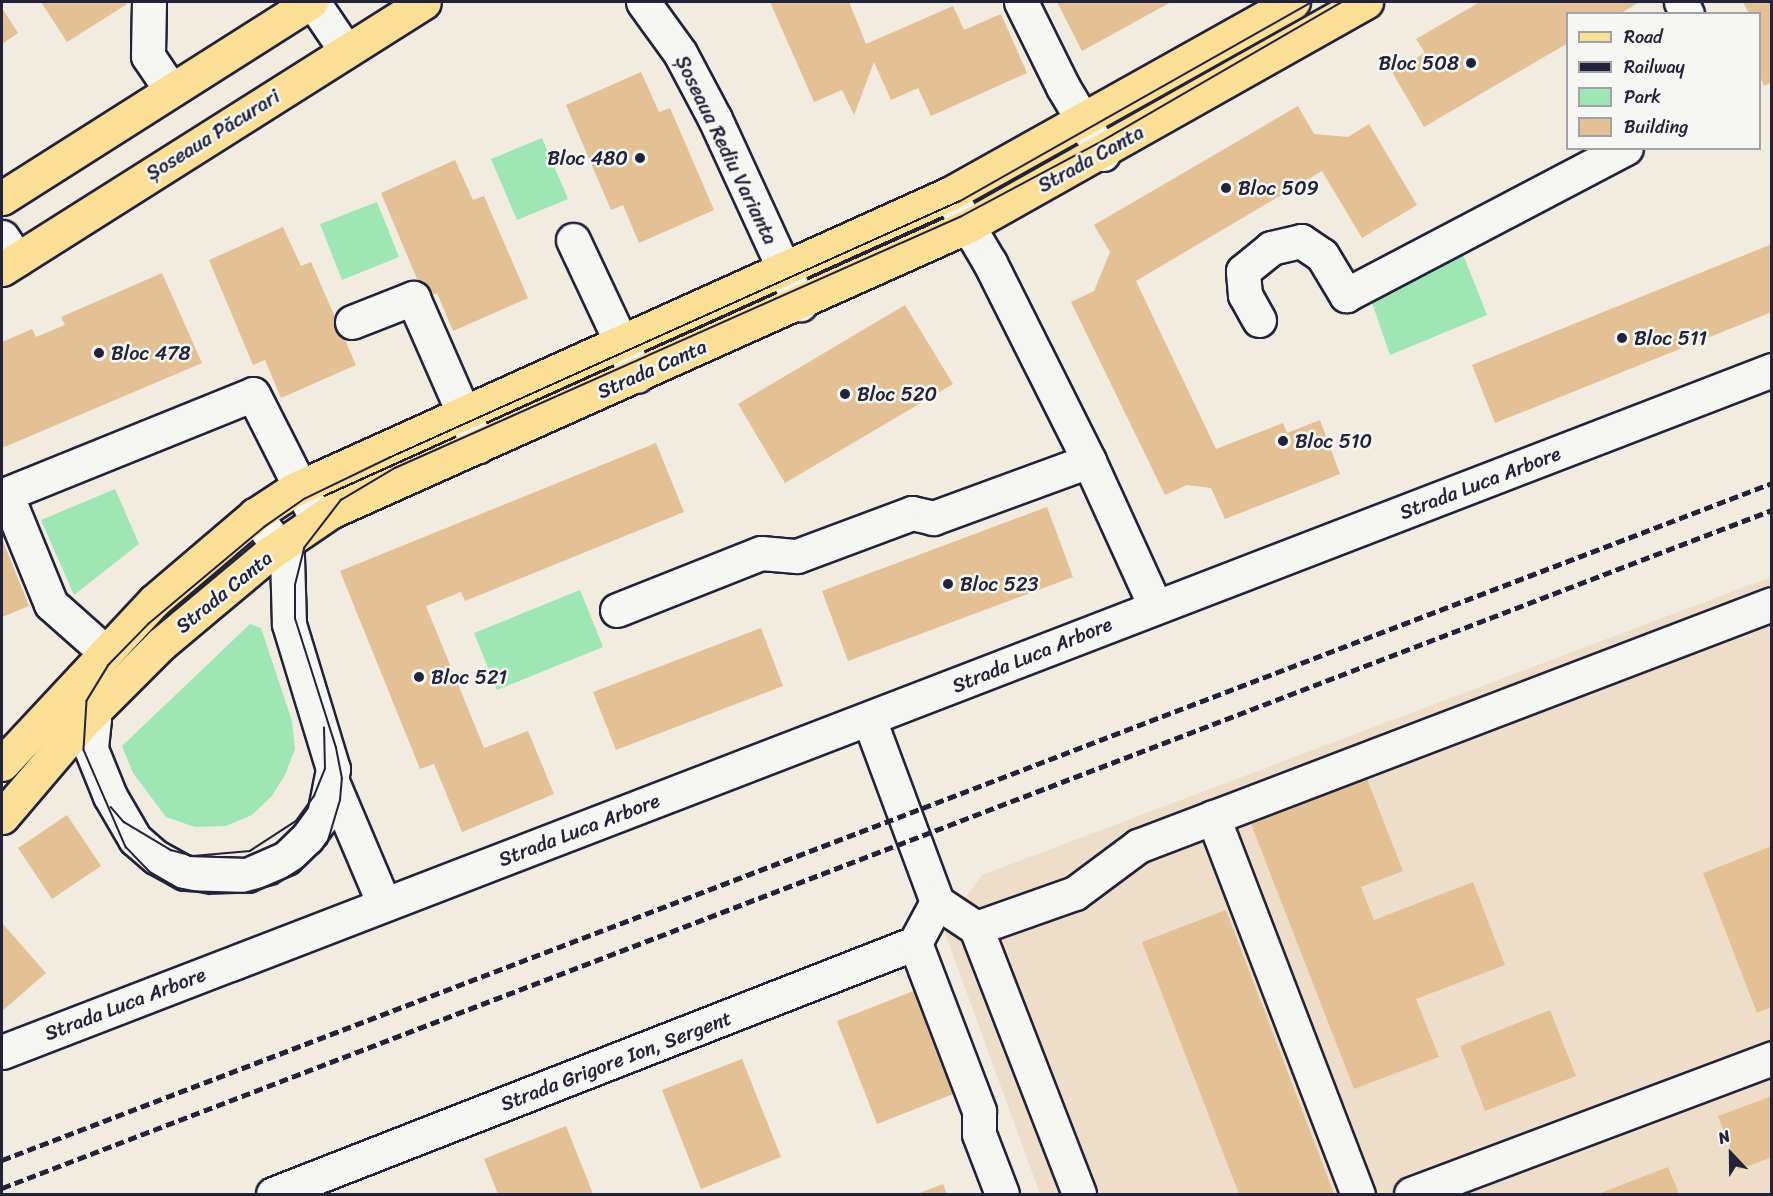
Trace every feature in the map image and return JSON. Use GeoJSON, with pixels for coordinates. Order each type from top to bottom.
{"type":"FeatureCollection","features":[{"type":"Feature","properties":{"kind":"main road"},"geometry":{"type":"LineString","coordinates":[[2,198],[312,2]]}},
{"type":"Feature","properties":{"kind":"main road","name":"Șoseaua Păcurari"},"geometry":{"type":"LineString","coordinates":[[7,255],[424,2]]}},
{"type":"Feature","properties":{"kind":"main road","name":"Strada Canta"},"geometry":{"type":"LineString","coordinates":[[2,764],[64,693],[154,601],[255,515],[299,487],[949,194],[1084,122],[1293,2]]}},
{"type":"Feature","properties":{"kind":"main road","name":"Strada Canta"},"geometry":{"type":"LineString","coordinates":[[2,817],[90,715],[160,644],[279,547],[317,520],[478,446],[800,304],[968,226],[1103,153],[1366,2]]}},
{"type":"Feature","properties":{"kind":"street"},"geometry":{"type":"LineString","coordinates":[[149,2],[148,56],[171,90]]}},
{"type":"Feature","properties":{"kind":"street"},"geometry":{"type":"LineString","coordinates":[[312,2],[346,51]]}},
{"type":"Feature","properties":{"kind":"street","name":"Șoseaua Rediu Varianta"},"geometry":{"type":"LineString","coordinates":[[643,2],[680,53],[715,119],[800,304]]}},
{"type":"Feature","properties":{"kind":"street"},"geometry":{"type":"LineString","coordinates":[[1021,2],[1084,122],[1103,153]]}},
{"type":"Feature","properties":{"kind":"street"},"geometry":{"type":"LineString","coordinates":[[1259,320],[1245,295],[1243,272],[1271,248],[1301,241],[1322,255],[1346,295],[1622,150]]}},
{"type":"Feature","properties":{"kind":"street"},"geometry":{"type":"LineString","coordinates":[[949,194],[968,226],[1089,461],[1155,606]]}},
{"type":"Feature","properties":{"kind":"street"},"geometry":{"type":"LineString","coordinates":[[573,240],[637,376]]}},
{"type":"Feature","properties":{"kind":"street"},"geometry":{"type":"LineString","coordinates":[[352,322],[413,298],[478,446]]}},
{"type":"Feature","properties":{"kind":"street","name":"Strada Luca Arbore"},"geometry":{"type":"LineString","coordinates":[[2,1052],[1772,370]]}},
{"type":"Feature","properties":{"kind":"street"},"geometry":{"type":"LineString","coordinates":[[104,651],[51,604],[6,494],[253,394],[317,520]]}},
{"type":"Feature","properties":{"kind":"street"},"geometry":{"type":"LineString","coordinates":[[617,610],[761,554],[797,555],[912,513],[933,518],[1089,461]]}},
{"type":"Feature","properties":{"kind":"street"},"geometry":{"type":"LineString","coordinates":[[255,515],[287,558],[289,624],[326,738],[333,784],[384,904]]}},
{"type":"Feature","properties":{"kind":"street"},"geometry":{"type":"LineString","coordinates":[[976,928],[1075,893],[1138,846],[1772,603]]}},
{"type":"Feature","properties":{"kind":"street"},"geometry":{"type":"LineString","coordinates":[[64,693],[94,719],[91,749],[124,822],[156,857],[185,873],[247,875],[286,858],[324,815],[333,784]]}},
{"type":"Feature","properties":{"kind":"street"},"geometry":{"type":"LineString","coordinates":[[869,719],[937,902],[976,928],[1079,1194]]}},
{"type":"Feature","properties":{"kind":"street"},"geometry":{"type":"LineString","coordinates":[[1212,817],[1358,1194]]}},
{"type":"Feature","properties":{"kind":"street"},"geometry":{"type":"LineString","coordinates":[[937,902],[915,943],[979,1112],[979,1134],[1002,1194]]}},
{"type":"Feature","properties":{"kind":"street","name":"Strada Grigore Ion, Sergent"},"geometry":{"type":"LineString","coordinates":[[273,1194],[915,943]]}},
{"type":"Feature","properties":{"kind":"street"},"geometry":{"type":"LineString","coordinates":[[1411,1194],[1772,1058]]}},
{"type":"Feature","properties":{"kind":"shaded area"},"geometry":{"type":"Polygon","coordinates":[[[1771,577],[1771,1194],[1040,1194],[945,933],[953,914],[982,875],[1771,577]]]}},
{"type":"Feature","properties":{"kind":"green space"},"geometry":{"type":"Polygon","coordinates":[[[542,138],[568,199],[517,220],[491,159],[542,138]]]}},
{"type":"Feature","properties":{"kind":"green space"},"geometry":{"type":"Polygon","coordinates":[[[377,202],[399,257],[342,280],[320,224],[377,202]]]}},
{"type":"Feature","properties":{"kind":"green space"},"geometry":{"type":"Polygon","coordinates":[[[1462,252],[1487,315],[1390,355],[1370,297],[1462,252]]]}},
{"type":"Feature","properties":{"kind":"green space"},"geometry":{"type":"Polygon","coordinates":[[[115,489],[139,544],[74,595],[41,520],[115,489]]]}},
{"type":"Feature","properties":{"kind":"green space"},"geometry":{"type":"Polygon","coordinates":[[[580,590],[603,647],[497,690],[474,633],[580,590]]]}},
{"type":"Feature","properties":{"kind":"green space"},"geometry":{"type":"Polygon","coordinates":[[[250,624],[261,628],[292,721],[295,749],[285,775],[272,796],[252,815],[226,826],[195,827],[166,817],[133,773],[122,746],[250,624]]]}},
{"type":"Feature","properties":{"kind":"building"},"geometry":{"type":"Polygon","coordinates":[[[41,2],[125,2],[127,4],[67,42],[41,2]]]}},
{"type":"Feature","properties":{"kind":"building"},"geometry":{"type":"Polygon","coordinates":[[[770,2],[849,2],[866,44],[953,6],[964,30],[1001,14],[1027,73],[931,116],[918,88],[891,100],[874,62],[854,115],[842,90],[814,102],[770,2]]]}},
{"type":"Feature","properties":{"kind":"building"},"geometry":{"type":"Polygon","coordinates":[[[1057,2],[1171,2],[1082,51],[1057,2]]]}},
{"type":"Feature","properties":{"kind":"building","name":"Bloc 508"},"geometry":{"type":"Polygon","coordinates":[[[1480,2],[1640,2],[1622,12],[1566,12],[1566,44],[1424,127],[1392,72],[1425,53],[1416,39],[1480,2]]]}},
{"type":"Feature","properties":{"kind":"building"},"geometry":{"type":"Polygon","coordinates":[[[1743,2],[1772,2],[1772,82],[1764,86],[1761,78],[1761,12],[1748,12],[1743,2]]]}},
{"type":"Feature","properties":{"kind":"building"},"geometry":{"type":"Polygon","coordinates":[[[2,8],[18,33],[2,44],[2,8]]]}},
{"type":"Feature","properties":{"kind":"building","name":"Bloc 480"},"geometry":{"type":"Polygon","coordinates":[[[641,72],[659,112],[670,108],[714,210],[639,243],[623,205],[611,210],[566,105],[641,72]]]}},
{"type":"Feature","properties":{"kind":"building"},"geometry":{"type":"Polygon","coordinates":[[[1298,106],[1314,134],[1348,137],[1369,124],[1417,205],[1362,238],[1322,171],[1136,281],[1216,449],[1283,423],[1287,433],[1320,420],[1340,474],[1225,519],[1211,488],[1187,485],[1165,495],[1071,302],[1094,291],[1110,252],[1094,225],[1298,106]]]}},
{"type":"Feature","properties":{"kind":"building"},"geometry":{"type":"Polygon","coordinates":[[[455,160],[473,200],[484,196],[528,298],[453,331],[437,293],[425,298],[381,193],[455,160]]]}},
{"type":"Feature","properties":{"kind":"building"},"geometry":{"type":"Polygon","coordinates":[[[283,227],[301,266],[311,262],[356,365],[281,398],[265,360],[253,365],[209,260],[283,227]]]}},
{"type":"Feature","properties":{"kind":"building","name":"Bloc 511"},"geometry":{"type":"Polygon","coordinates":[[[1772,244],[1772,312],[1495,423],[1472,365],[1772,244]]]}},
{"type":"Feature","properties":{"kind":"building","name":"Bloc 478"},"geometry":{"type":"Polygon","coordinates":[[[162,273],[202,363],[2,448],[2,342],[32,329],[36,337],[65,325],[61,317],[162,273]]]}},
{"type":"Feature","properties":{"kind":"building","name":"Bloc 520"},"geometry":{"type":"Polygon","coordinates":[[[905,305],[953,384],[785,483],[738,404],[905,305]]]}},
{"type":"Feature","properties":{"kind":"building","name":"Bloc 521"},"geometry":{"type":"Polygon","coordinates":[[[656,443],[684,512],[465,601],[461,592],[426,606],[484,748],[528,731],[554,794],[462,832],[434,764],[420,769],[340,571],[656,443]]]}},
{"type":"Feature","properties":{"kind":"building","name":"Bloc 523"},"geometry":{"type":"Polygon","coordinates":[[[1047,507],[1073,577],[848,661],[822,591],[1047,507]]]}},
{"type":"Feature","properties":{"kind":"building"},"geometry":{"type":"Polygon","coordinates":[[[2,539],[29,606],[2,617],[2,539]]]}},
{"type":"Feature","properties":{"kind":"building"},"geometry":{"type":"Polygon","coordinates":[[[761,628],[783,686],[616,750],[593,692],[761,628]]]}},
{"type":"Feature","properties":{"kind":"building"},"geometry":{"type":"Polygon","coordinates":[[[1367,779],[1403,871],[1361,887],[1374,920],[1473,882],[1505,965],[1416,999],[1439,1057],[1354,1089],[1251,824],[1367,779]]]}},
{"type":"Feature","properties":{"kind":"building"},"geometry":{"type":"Polygon","coordinates":[[[67,815],[101,866],[52,899],[18,848],[67,815]]]}},
{"type":"Feature","properties":{"kind":"building"},"geometry":{"type":"Polygon","coordinates":[[[1772,846],[1772,1007],[1757,1013],[1703,873],[1772,846]]]}},
{"type":"Feature","properties":{"kind":"building"},"geometry":{"type":"Polygon","coordinates":[[[1226,910],[1334,1194],[1239,1194],[1142,942],[1226,910]]]}},
{"type":"Feature","properties":{"kind":"building"},"geometry":{"type":"Polygon","coordinates":[[[2,923],[46,973],[2,1011],[2,923]]]}},
{"type":"Feature","properties":{"kind":"building"},"geometry":{"type":"Polygon","coordinates":[[[916,990],[956,1093],[877,1124],[837,1021],[916,990]]]}},
{"type":"Feature","properties":{"kind":"building"},"geometry":{"type":"Polygon","coordinates":[[[1550,1010],[1576,1076],[1485,1111],[1460,1046],[1550,1010]]]}},
{"type":"Feature","properties":{"kind":"building"},"geometry":{"type":"Polygon","coordinates":[[[742,1059],[781,1157],[701,1189],[662,1090],[742,1059]]]}},
{"type":"Feature","properties":{"kind":"building"},"geometry":{"type":"Polygon","coordinates":[[[1772,1096],[1772,1157],[1738,1170],[1718,1116],[1772,1096]]]}},
{"type":"Feature","properties":{"kind":"building"},"geometry":{"type":"Polygon","coordinates":[[[566,1126],[593,1194],[498,1194],[484,1159],[566,1126]]]}},
{"type":"Feature","properties":{"kind":"building"},"geometry":{"type":"Polygon","coordinates":[[[1668,1167],[1679,1194],[1598,1194],[1668,1167]]]}},
{"type":"Feature","properties":{"kind":"building"},"geometry":{"type":"Polygon","coordinates":[[[943,1184],[947,1194],[917,1194],[943,1184]]]}},
{"type":"Feature","properties":{"kind":"tram line"},"geometry":{"type":"LineString","coordinates":[[1313,2],[959,202],[390,458],[305,499],[265,527],[149,624],[109,665],[87,701],[84,750],[126,847],[150,872],[178,888],[209,894],[244,893],[277,884],[305,866],[327,844],[340,800],[342,779],[336,748],[295,619],[295,585],[304,548],[341,500],[395,468],[962,216],[1097,144],[1342,2]]}},
{"type":"Feature","properties":{"kind":"tram line"},"geometry":{"type":"LineString","coordinates":[[111,807],[124,822],[171,850],[193,856],[250,851],[296,821],[314,796],[325,769],[324,728]]}},
{"type":"Feature","properties":{"kind":"railway"},"geometry":{"type":"LineString","coordinates":[[2,1160],[1772,483]]}},
{"type":"Feature","properties":{"kind":"railway"},"geometry":{"type":"LineString","coordinates":[[2,1188],[1772,510]]}},
{"type":"Feature","properties":{"kind":"place","name":"Bloc 508"},"geometry":{"type":"Point","coordinates":[1471,63]}},
{"type":"Feature","properties":{"kind":"place","name":"Bloc 480"},"geometry":{"type":"Point","coordinates":[640,158]}},
{"type":"Feature","properties":{"kind":"place","name":"Bloc 509"},"geometry":{"type":"Point","coordinates":[1226,188]}},
{"type":"Feature","properties":{"kind":"place","name":"Bloc 511"},"geometry":{"type":"Point","coordinates":[1622,338]}},
{"type":"Feature","properties":{"kind":"place","name":"Bloc 478"},"geometry":{"type":"Point","coordinates":[99,353]}},
{"type":"Feature","properties":{"kind":"place","name":"Bloc 520"},"geometry":{"type":"Point","coordinates":[845,394]}},
{"type":"Feature","properties":{"kind":"place","name":"Bloc 510"},"geometry":{"type":"Point","coordinates":[1283,441]}},
{"type":"Feature","properties":{"kind":"place","name":"Bloc 523"},"geometry":{"type":"Point","coordinates":[948,584]}},
{"type":"Feature","properties":{"kind":"place","name":"Bloc 521"},"geometry":{"type":"Point","coordinates":[419,677]}}]}
